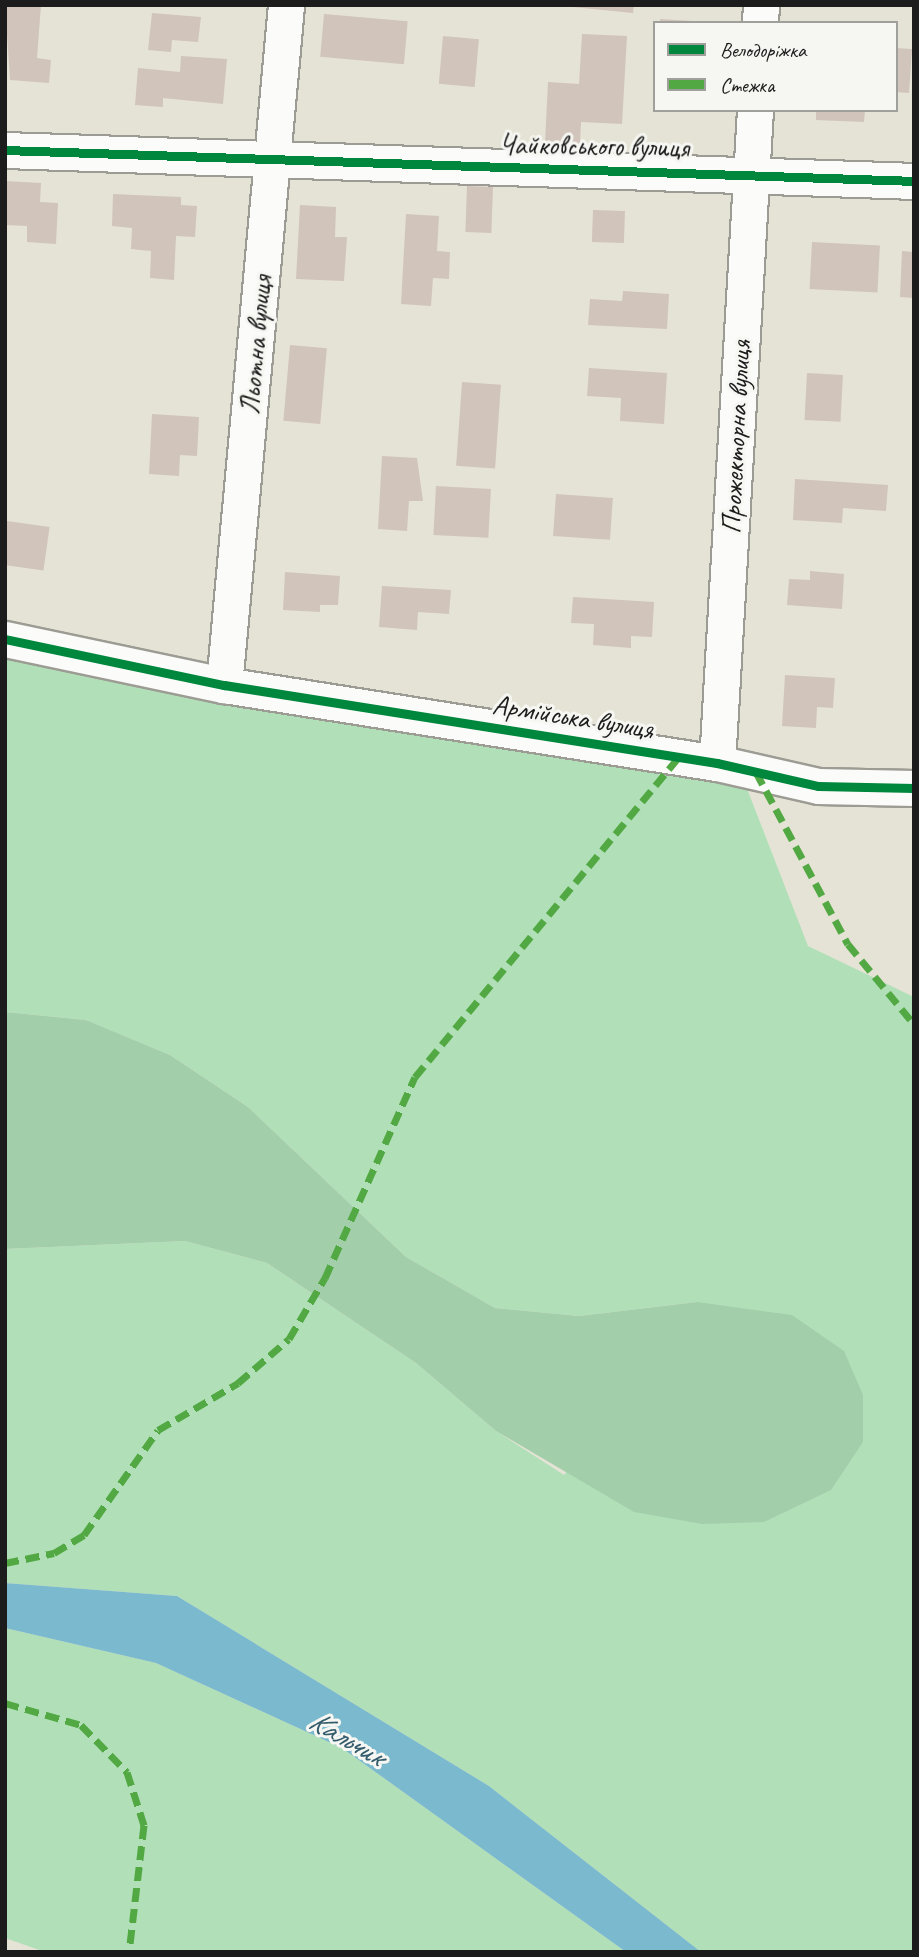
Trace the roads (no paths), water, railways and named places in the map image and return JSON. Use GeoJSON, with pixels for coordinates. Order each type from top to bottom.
{"type":"FeatureCollection","features":[{"type":"Feature","properties":{"kind":"street","name":"Льотна вулиця"},"geometry":{"type":"LineString","coordinates":[[224,685],[286,5]]}},
{"type":"Feature","properties":{"kind":"street","name":"Прожекторна вулиця"},"geometry":{"type":"LineString","coordinates":[[717,763],[755,112]]}},
{"type":"Feature","properties":{"kind":"street","name":"Чайковського вулиця"},"geometry":{"type":"LineString","coordinates":[[5,150],[272,164],[751,171],[914,181]]}},
{"type":"Feature","properties":{"kind":"street","name":"Армійська вулиця"},"geometry":{"type":"LineString","coordinates":[[5,639],[224,685],[717,763],[818,786],[914,789]]}},
{"type":"Feature","properties":{"kind":"water","name":"Кальчик"},"geometry":{"type":"Polygon","coordinates":[[[5,1583],[177,1596],[489,1786],[701,1952],[626,1952],[342,1748],[156,1663],[5,1628],[5,1583]]]}}]}
